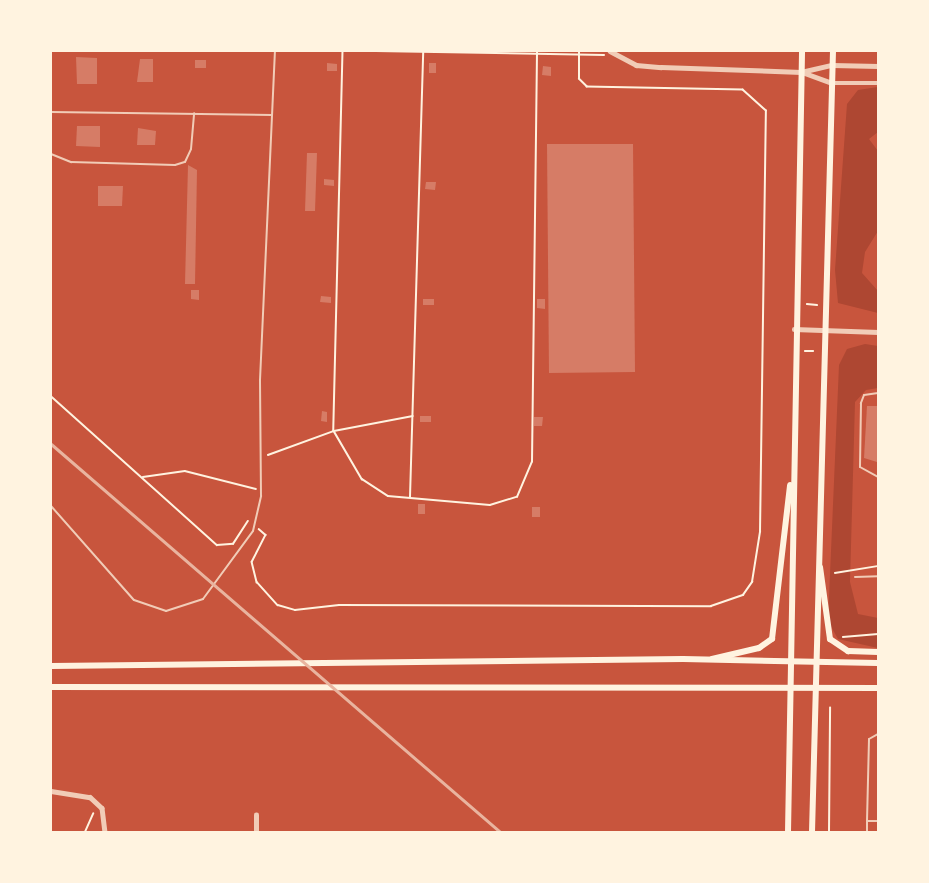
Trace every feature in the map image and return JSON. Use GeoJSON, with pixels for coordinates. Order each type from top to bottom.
{"type":"FeatureCollection","features":[{"type":"Feature","properties":{"kind":"main road"},"geometry":{"type":"LineString","coordinates":[[788,832],[788,684],[792,661],[794,329],[802,51]]}},
{"type":"Feature","properties":{"kind":"main road"},"geometry":{"type":"LineString","coordinates":[[812,832],[814,662],[833,51]]}},
{"type":"Feature","properties":{"kind":"main road"},"geometry":{"type":"LineString","coordinates":[[711,660],[759,648],[772,639],[778,622],[784,506],[792,479]]}},
{"type":"Feature","properties":{"kind":"main road"},"geometry":{"type":"LineString","coordinates":[[818,561],[830,639],[848,651],[878,652]]}},
{"type":"Feature","properties":{"kind":"main road"},"geometry":{"type":"LineString","coordinates":[[51,666],[711,660],[878,663]]}},
{"type":"Feature","properties":{"kind":"main road"},"geometry":{"type":"LineString","coordinates":[[51,687],[788,684],[814,688],[878,688]]}},
{"type":"Feature","properties":{"kind":"street"},"geometry":{"type":"LineString","coordinates":[[610,51],[644,65],[801,72],[832,65],[878,66]]}},
{"type":"Feature","properties":{"kind":"street"},"geometry":{"type":"LineString","coordinates":[[801,72],[832,83],[878,83]]}},
{"type":"Feature","properties":{"kind":"street"},"geometry":{"type":"LineString","coordinates":[[794,329],[878,332]]}},
{"type":"Feature","properties":{"kind":"street"},"geometry":{"type":"LineString","coordinates":[[51,791],[90,797],[102,808],[105,832]]}},
{"type":"Feature","properties":{"kind":"street"},"geometry":{"type":"LineString","coordinates":[[256,815],[256,832]]}},
{"type":"Feature","properties":{"kind":"lane"},"geometry":{"type":"LineString","coordinates":[[51,506],[134,600],[166,611],[202,599],[255,525],[261,491],[260,461],[275,51]]}},
{"type":"Feature","properties":{"kind":"lane"},"geometry":{"type":"LineString","coordinates":[[51,112],[272,115]]}},
{"type":"Feature","properties":{"kind":"lane"},"geometry":{"type":"LineString","coordinates":[[51,154],[71,162],[175,165],[185,162],[191,148],[194,113]]}},
{"type":"Feature","properties":{"kind":"lane"},"geometry":{"type":"LineString","coordinates":[[878,393],[864,395],[861,403],[860,467],[878,477]]}},
{"type":"Feature","properties":{"kind":"lane"},"geometry":{"type":"LineString","coordinates":[[855,577],[878,576]]}},
{"type":"Feature","properties":{"kind":"lane"},"geometry":{"type":"LineString","coordinates":[[867,832],[869,739],[878,734]]}},
{"type":"Feature","properties":{"kind":"lane"},"geometry":{"type":"LineString","coordinates":[[867,821],[878,821]]}},
{"type":"Feature","properties":{"kind":"path"},"geometry":{"type":"LineString","coordinates":[[343,51],[334,430],[362,479],[388,496],[504,504],[526,481],[531,462],[537,51]]}},
{"type":"Feature","properties":{"kind":"path"},"geometry":{"type":"LineString","coordinates":[[376,51],[598,59],[610,51]]}},
{"type":"Feature","properties":{"kind":"path"},"geometry":{"type":"LineString","coordinates":[[51,396],[217,545],[233,544],[245,520],[255,525],[266,535],[252,562],[257,582],[286,609],[711,606],[743,595],[752,582],[760,532],[766,111],[743,90],[587,87],[579,80],[579,51]]}},
{"type":"Feature","properties":{"kind":"path"},"geometry":{"type":"LineString","coordinates":[[410,498],[423,52]]}},
{"type":"Feature","properties":{"kind":"path"},"geometry":{"type":"LineString","coordinates":[[807,304],[817,305]]}},
{"type":"Feature","properties":{"kind":"path"},"geometry":{"type":"LineString","coordinates":[[801,351],[813,351]]}},
{"type":"Feature","properties":{"kind":"path"},"geometry":{"type":"LineString","coordinates":[[260,461],[334,430],[413,416]]}},
{"type":"Feature","properties":{"kind":"path"},"geometry":{"type":"LineString","coordinates":[[142,477],[185,471],[261,491]]}},
{"type":"Feature","properties":{"kind":"path"},"geometry":{"type":"LineString","coordinates":[[835,573],[878,566]]}},
{"type":"Feature","properties":{"kind":"path"},"geometry":{"type":"LineString","coordinates":[[836,637],[878,634]]}},
{"type":"Feature","properties":{"kind":"path"},"geometry":{"type":"LineString","coordinates":[[829,832],[830,708]]}},
{"type":"Feature","properties":{"kind":"path"},"geometry":{"type":"LineString","coordinates":[[85,832],[89,817],[102,808]]}},
{"type":"Feature","properties":{"kind":"shaded area"},"geometry":{"type":"Polygon","coordinates":[[[878,87],[878,132],[869,139],[878,151],[878,231],[865,252],[862,273],[878,291],[878,313],[838,303],[835,270],[847,104],[858,90],[878,87]]]}},
{"type":"Feature","properties":{"kind":"shaded area"},"geometry":{"type":"Polygon","coordinates":[[[865,344],[878,346],[878,388],[866,390],[855,402],[850,582],[858,614],[878,618],[878,648],[838,639],[828,621],[839,365],[847,349],[865,344]]]}},
{"type":"Feature","properties":{"kind":"building"},"geometry":{"type":"Polygon","coordinates":[[[76,57],[97,58],[97,84],[77,84],[76,57]]]}},
{"type":"Feature","properties":{"kind":"building"},"geometry":{"type":"Polygon","coordinates":[[[140,59],[153,59],[153,82],[137,82],[140,59]]]}},
{"type":"Feature","properties":{"kind":"building"},"geometry":{"type":"Polygon","coordinates":[[[195,60],[206,60],[206,68],[195,68],[195,60]]]}},
{"type":"Feature","properties":{"kind":"building"},"geometry":{"type":"Polygon","coordinates":[[[327,63],[337,64],[337,71],[327,71],[327,63]]]}},
{"type":"Feature","properties":{"kind":"building"},"geometry":{"type":"Polygon","coordinates":[[[429,63],[436,63],[436,73],[429,73],[429,63]]]}},
{"type":"Feature","properties":{"kind":"building"},"geometry":{"type":"Polygon","coordinates":[[[543,66],[551,67],[551,76],[542,75],[543,66]]]}},
{"type":"Feature","properties":{"kind":"building"},"geometry":{"type":"Polygon","coordinates":[[[77,126],[100,126],[100,147],[76,146],[77,126]]]}},
{"type":"Feature","properties":{"kind":"building"},"geometry":{"type":"Polygon","coordinates":[[[138,128],[156,131],[155,145],[137,145],[138,128]]]}},
{"type":"Feature","properties":{"kind":"building"},"geometry":{"type":"Polygon","coordinates":[[[547,144],[633,144],[635,372],[549,373],[547,144]]]}},
{"type":"Feature","properties":{"kind":"building"},"geometry":{"type":"Polygon","coordinates":[[[307,153],[317,153],[315,211],[305,211],[307,153]]]}},
{"type":"Feature","properties":{"kind":"building"},"geometry":{"type":"Polygon","coordinates":[[[188,165],[197,170],[195,284],[185,284],[188,165]]]}},
{"type":"Feature","properties":{"kind":"building"},"geometry":{"type":"Polygon","coordinates":[[[324,179],[334,180],[334,186],[324,185],[324,179]]]}},
{"type":"Feature","properties":{"kind":"building"},"geometry":{"type":"Polygon","coordinates":[[[426,182],[436,182],[435,190],[425,189],[426,182]]]}},
{"type":"Feature","properties":{"kind":"building"},"geometry":{"type":"Polygon","coordinates":[[[98,186],[123,186],[122,206],[98,206],[98,186]]]}},
{"type":"Feature","properties":{"kind":"building"},"geometry":{"type":"Polygon","coordinates":[[[191,290],[199,290],[199,300],[191,299],[191,290]]]}},
{"type":"Feature","properties":{"kind":"building"},"geometry":{"type":"Polygon","coordinates":[[[321,296],[331,297],[331,303],[320,302],[321,296]]]}},
{"type":"Feature","properties":{"kind":"building"},"geometry":{"type":"Polygon","coordinates":[[[423,299],[434,299],[434,305],[423,305],[423,299]]]}},
{"type":"Feature","properties":{"kind":"building"},"geometry":{"type":"Polygon","coordinates":[[[537,299],[545,299],[545,309],[537,308],[537,299]]]}},
{"type":"Feature","properties":{"kind":"building"},"geometry":{"type":"Polygon","coordinates":[[[867,406],[878,406],[877,462],[864,458],[867,406]]]}},
{"type":"Feature","properties":{"kind":"building"},"geometry":{"type":"Polygon","coordinates":[[[322,411],[327,412],[327,422],[321,421],[322,411]]]}},
{"type":"Feature","properties":{"kind":"building"},"geometry":{"type":"Polygon","coordinates":[[[420,416],[431,416],[431,422],[420,422],[420,416]]]}},
{"type":"Feature","properties":{"kind":"building"},"geometry":{"type":"Polygon","coordinates":[[[534,417],[543,417],[542,426],[534,426],[534,417]]]}},
{"type":"Feature","properties":{"kind":"building"},"geometry":{"type":"Polygon","coordinates":[[[418,504],[425,504],[425,514],[418,514],[418,504]]]}},
{"type":"Feature","properties":{"kind":"building"},"geometry":{"type":"Polygon","coordinates":[[[532,507],[540,507],[540,517],[532,517],[532,507]]]}},
{"type":"Feature","properties":{"kind":"railway"},"geometry":{"type":"LineString","coordinates":[[51,444],[500,832]]}}]}
